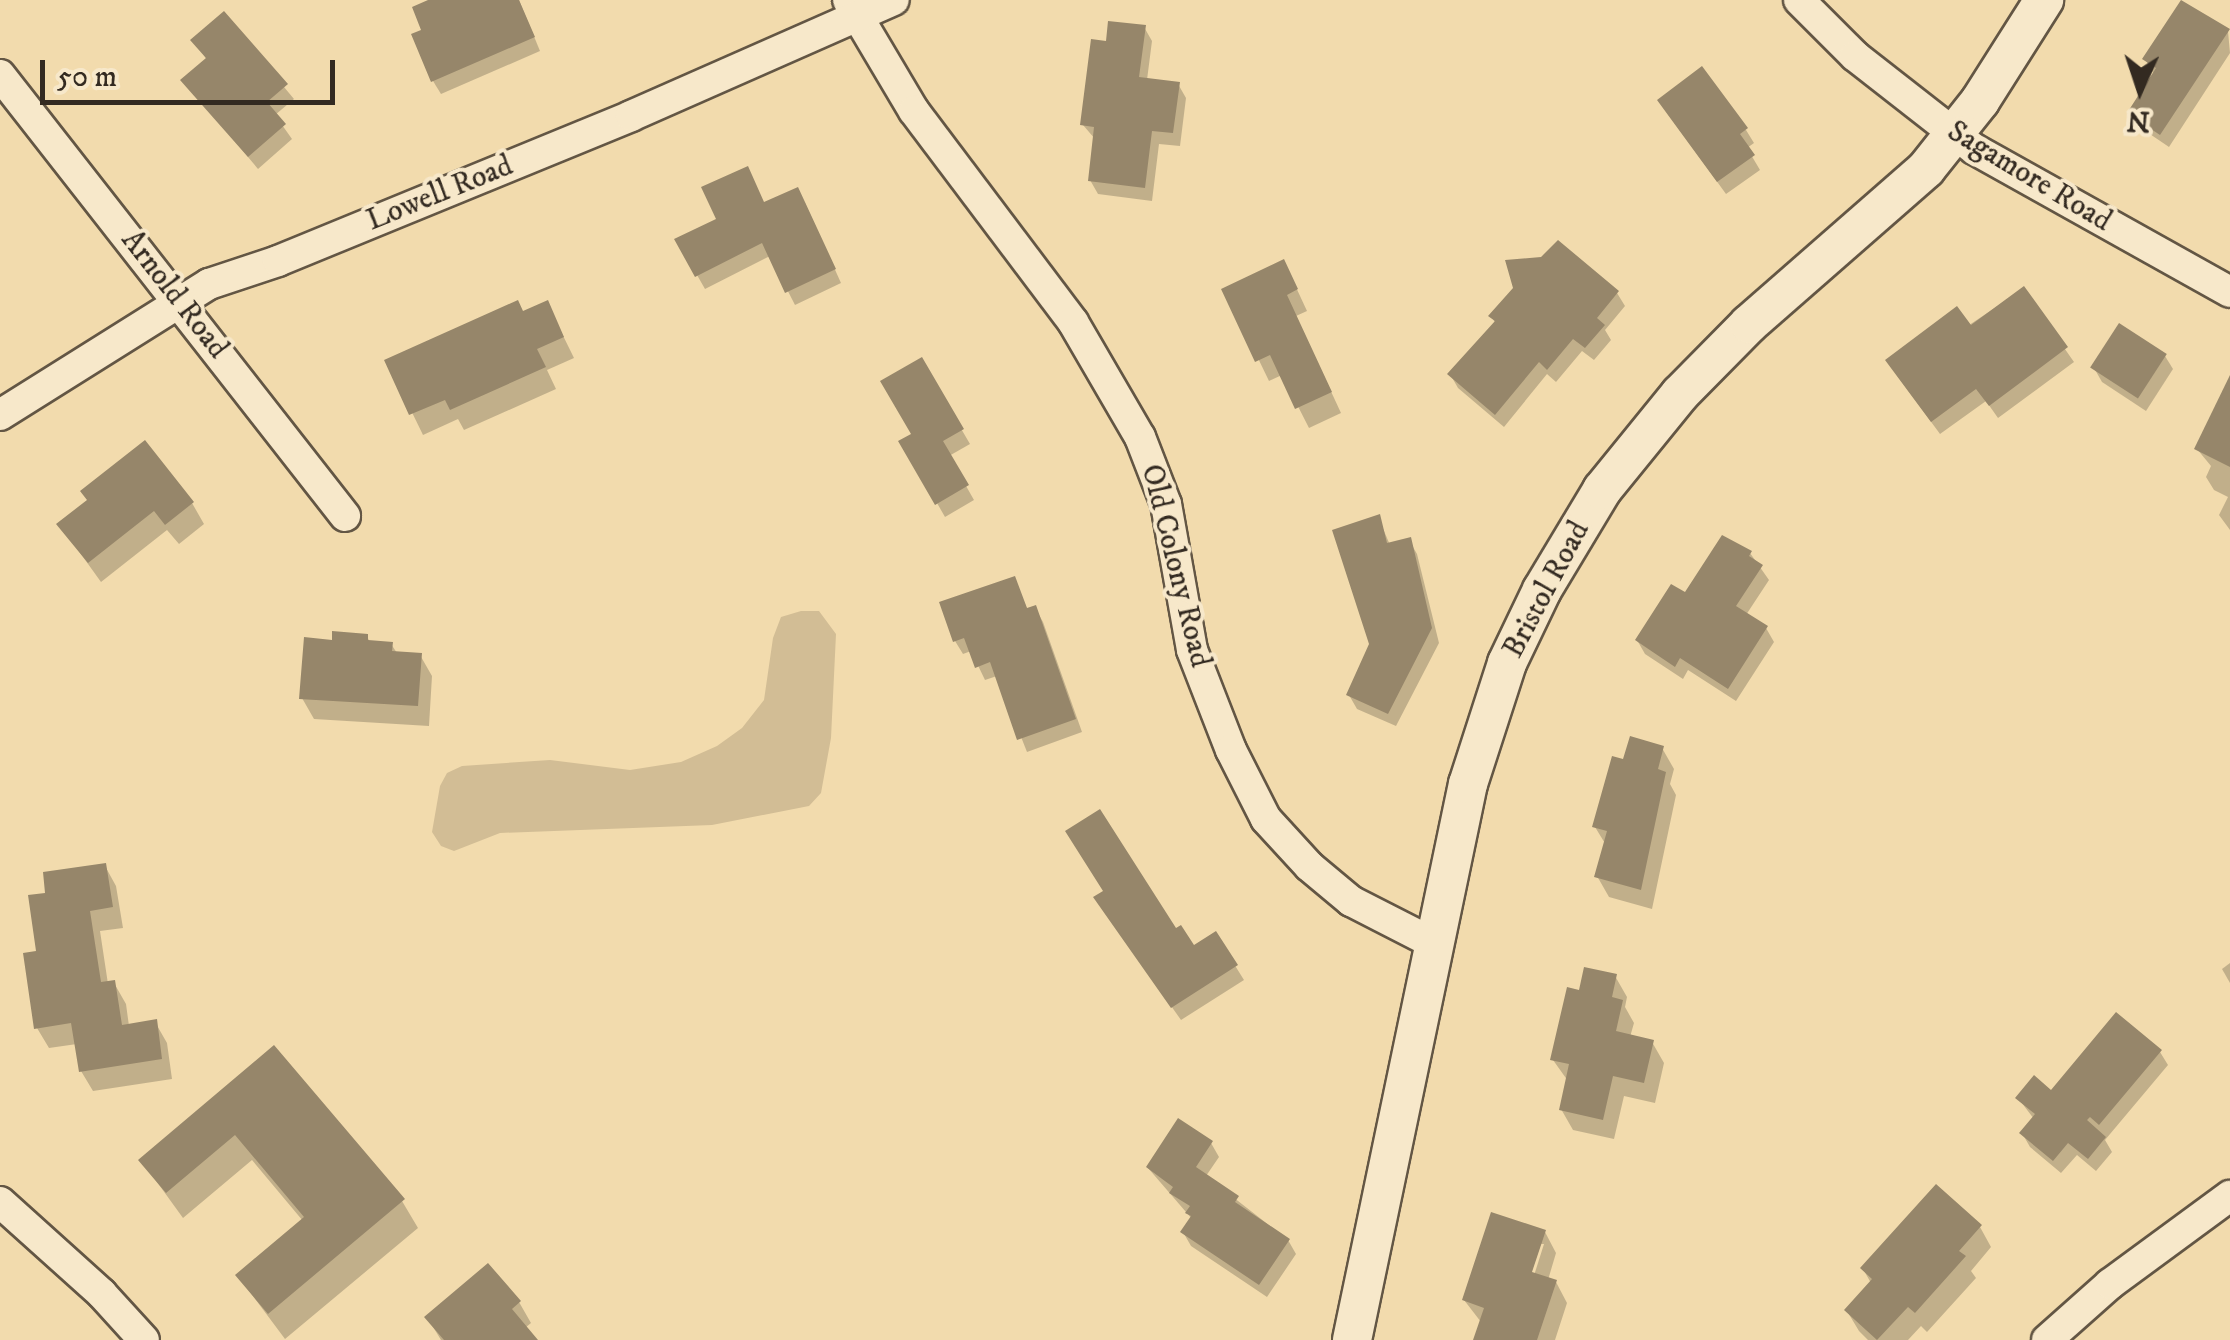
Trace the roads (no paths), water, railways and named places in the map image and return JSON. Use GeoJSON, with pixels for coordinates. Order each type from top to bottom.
{"type":"FeatureCollection","features":[{"type":"Feature","properties":{"kind":"street","name":"Lowell Road"},"geometry":{"type":"LineString","coordinates":[[0,414],[209,284],[278,261],[631,116],[852,8],[894,0]]}},
{"type":"Feature","properties":{"kind":"street","name":"Sagamore Road"},"geometry":{"type":"LineString","coordinates":[[1799,0],[1856,56],[1995,164],[2230,292]]}},
{"type":"Feature","properties":{"kind":"street","name":"Bristol Road"},"geometry":{"type":"LineString","coordinates":[[1352,1340],[1468,784],[1491,708],[1531,612],[1586,515],[1639,442],[1713,359],[1895,200],[1954,135],[2044,0]]}},
{"type":"Feature","properties":{"kind":"street","name":"Old Colony Road"},"geometry":{"type":"LineString","coordinates":[[852,8],[914,111],[1073,322],[1140,437],[1166,504],[1192,650],[1231,750],[1266,819],[1351,902],[1433,943]]}},
{"type":"Feature","properties":{"kind":"street","name":"Arnold Road"},"geometry":{"type":"LineString","coordinates":[[0,75],[346,516]]}},
{"type":"Feature","properties":{"kind":"street"},"geometry":{"type":"LineString","coordinates":[[2048,1340],[2110,1284],[2230,1196]]}},
{"type":"Feature","properties":{"kind":"street"},"geometry":{"type":"LineString","coordinates":[[0,1202],[102,1294],[144,1340]]}}]}
